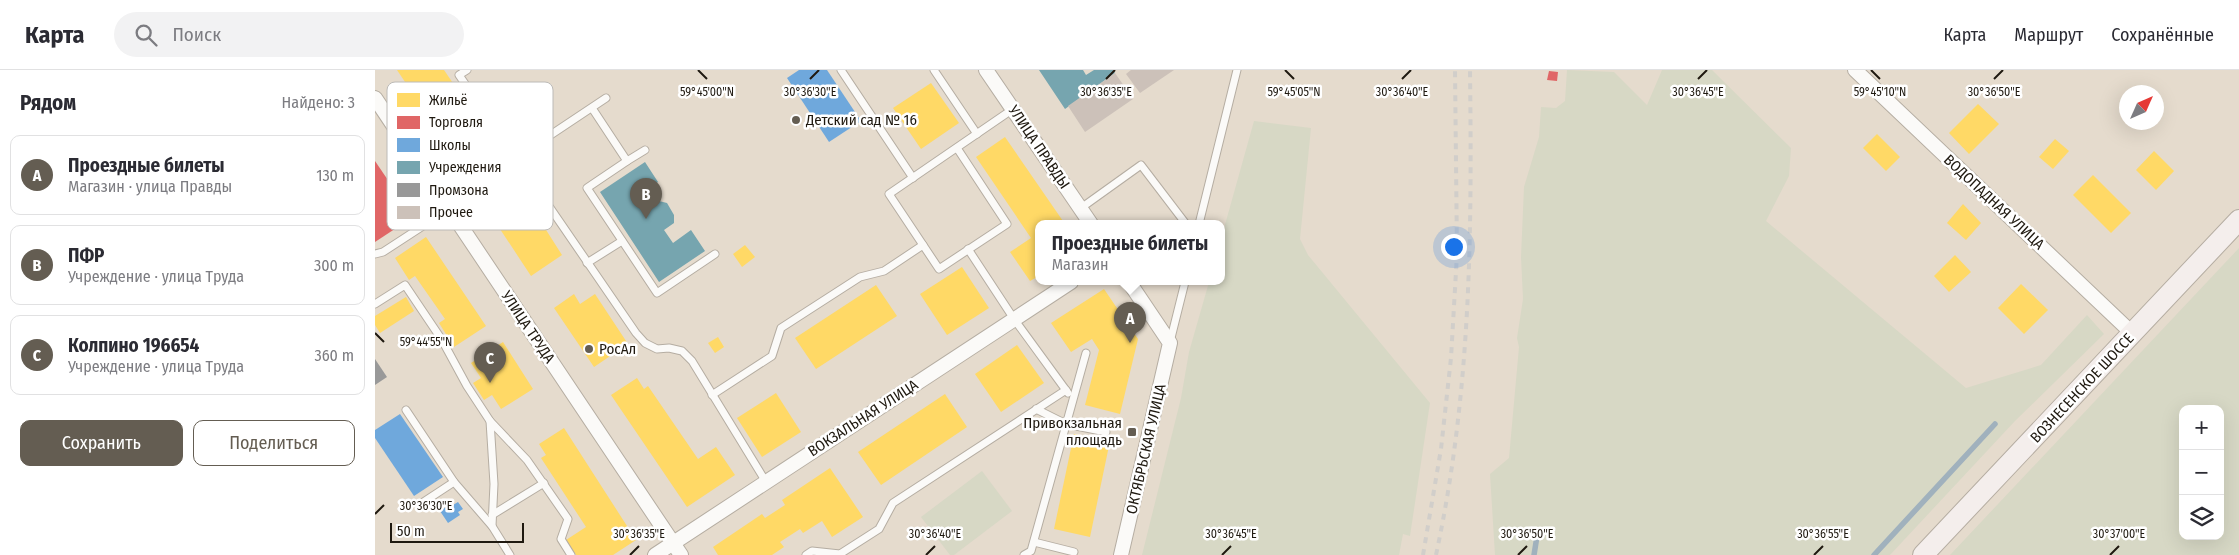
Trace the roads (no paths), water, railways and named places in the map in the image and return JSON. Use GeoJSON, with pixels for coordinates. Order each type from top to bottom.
{"type":"FeatureCollection","features":[{"type":"Feature","properties":{"kind":"street","name":"УЛИЦА ПРАВДЫ"},"geometry":{"type":"LineString","coordinates":[[986,70],[1088,220]]}},
{"type":"Feature","properties":{"kind":"street","name":"ВОДОПАДНАЯ УЛИЦА"},"geometry":{"type":"LineString","coordinates":[[1855,70],[2133,334]]}},
{"type":"Feature","properties":{"kind":"street","name":"УЛИЦА ТРУДА"},"geometry":{"type":"LineString","coordinates":[[375,98],[387,116]]}},
{"type":"Feature","properties":{"kind":"street","name":"ВОЗНЕСЕНСКОЕ ШОССЕ"},"geometry":{"type":"LineString","coordinates":[[1923,555],[2239,220]]}},
{"type":"Feature","properties":{"kind":"street","name":"УЛИЦА ТРУДА"},"geometry":{"type":"LineString","coordinates":[[463,230],[677,549]]}},
{"type":"Feature","properties":{"kind":"street","name":"ВОКЗАЛЬНАЯ УЛИЦА"},"geometry":{"type":"LineString","coordinates":[[655,555],[677,549],[766,482],[1066,285]]}},
{"type":"Feature","properties":{"kind":"street"},"geometry":{"type":"LineString","coordinates":[[1131,285],[1170,343]]}},
{"type":"Feature","properties":{"kind":"street","name":"ОКТЯБРЬСКАЯ УЛИЦА"},"geometry":{"type":"LineString","coordinates":[[1121,555],[1170,343]]}},
{"type":"Feature","properties":{"kind":"lane"},"geometry":{"type":"LineString","coordinates":[[464,82],[459,75],[467,70]]}},
{"type":"Feature","properties":{"kind":"lane"},"geometry":{"type":"LineString","coordinates":[[841,70],[913,178]]}},
{"type":"Feature","properties":{"kind":"lane"},"geometry":{"type":"LineString","coordinates":[[934,70],[977,134]]}},
{"type":"Feature","properties":{"kind":"lane"},"geometry":{"type":"LineString","coordinates":[[1200,220],[1237,70]]}},
{"type":"Feature","properties":{"kind":"lane"},"geometry":{"type":"LineString","coordinates":[[553,134],[606,98]]}},
{"type":"Feature","properties":{"kind":"lane"},"geometry":{"type":"LineString","coordinates":[[592,108],[627,161]]}},
{"type":"Feature","properties":{"kind":"lane"},"geometry":{"type":"LineString","coordinates":[[957,148],[1007,224],[939,269],[889,194],[1013,109]]}},
{"type":"Feature","properties":{"kind":"lane"},"geometry":{"type":"LineString","coordinates":[[645,150],[587,188],[622,241],[657,293],[715,254]]}},
{"type":"Feature","properties":{"kind":"lane"},"geometry":{"type":"LineString","coordinates":[[1081,208],[1141,166],[1183,220]]}},
{"type":"Feature","properties":{"kind":"lane"},"geometry":{"type":"LineString","coordinates":[[553,213],[587,264],[645,343],[657,349],[669,348],[682,351],[692,361],[766,482]]}},
{"type":"Feature","properties":{"kind":"lane"},"geometry":{"type":"LineString","coordinates":[[375,254],[383,252],[417,230]]}},
{"type":"Feature","properties":{"kind":"lane"},"geometry":{"type":"LineString","coordinates":[[587,264],[622,241]]}},
{"type":"Feature","properties":{"kind":"lane"},"geometry":{"type":"LineString","coordinates":[[712,395],[772,356],[781,328],[860,277],[884,271],[923,245]]}},
{"type":"Feature","properties":{"kind":"lane"},"geometry":{"type":"LineString","coordinates":[[968,249],[1014,319],[1073,400]]}},
{"type":"Feature","properties":{"kind":"lane"},"geometry":{"type":"LineString","coordinates":[[375,304],[405,285],[442,340],[467,386],[490,421],[527,460],[568,519],[561,539],[571,555]]}},
{"type":"Feature","properties":{"kind":"lane"},"geometry":{"type":"LineString","coordinates":[[1170,343],[1184,285]]}},
{"type":"Feature","properties":{"kind":"lane"},"geometry":{"type":"LineString","coordinates":[[1024,555],[1031,551],[1034,542],[1086,353]]}},
{"type":"Feature","properties":{"kind":"lane"},"geometry":{"type":"LineString","coordinates":[[806,555],[812,551],[840,554],[879,529],[893,503],[1065,390]]}},
{"type":"Feature","properties":{"kind":"lane"},"geometry":{"type":"LineString","coordinates":[[1036,409],[1066,424],[1107,432]]}},
{"type":"Feature","properties":{"kind":"lane"},"geometry":{"type":"LineString","coordinates":[[405,410],[454,482],[491,526],[510,555]]}},
{"type":"Feature","properties":{"kind":"lane"},"geometry":{"type":"LineString","coordinates":[[490,421],[494,484],[491,526]]}},
{"type":"Feature","properties":{"kind":"lane"},"geometry":{"type":"LineString","coordinates":[[421,503],[454,482]]}},
{"type":"Feature","properties":{"kind":"lane"},"geometry":{"type":"LineString","coordinates":[[492,515],[544,483]]}},
{"type":"Feature","properties":{"kind":"lane"},"geometry":{"type":"LineString","coordinates":[[1034,542],[1075,552]]}},
{"type":"Feature","properties":{"kind":"waterway"},"geometry":{"type":"LineString","coordinates":[[1874,555],[1995,424]]}},
{"type":"Feature","properties":{"kind":"waterway"},"geometry":{"type":"LineString","coordinates":[[1534,555],[1538,530]]}},
{"type":"Feature","properties":{"kind":"railway"},"geometry":{"type":"LineString","coordinates":[[1423,555],[1441,449],[1451,358],[1457,254],[1455,70]]}},
{"type":"Feature","properties":{"kind":"railway"},"geometry":{"type":"LineString","coordinates":[[1436,555],[1448,494],[1463,373],[1469,253],[1470,70]]}},
{"type":"Feature","properties":{"kind":"place","name":"Детский сад № 16"},"geometry":{"type":"Point","coordinates":[796,120]}},
{"type":"Feature","properties":{"kind":"place","name":"ПФР"},"geometry":{"type":"Point","coordinates":[646,219]}},
{"type":"Feature","properties":{"kind":"place","name":"Проездные билеты"},"geometry":{"type":"Point","coordinates":[1130,343]}},
{"type":"Feature","properties":{"kind":"place","name":"РосАл"},"geometry":{"type":"Point","coordinates":[589,349]}},
{"type":"Feature","properties":{"kind":"place","name":"Колпино 196654"},"geometry":{"type":"Point","coordinates":[490,383]}},
{"type":"Feature","properties":{"kind":"place","name":"Привокзальная площадь"},"geometry":{"type":"Point","coordinates":[1132,432]}}]}
